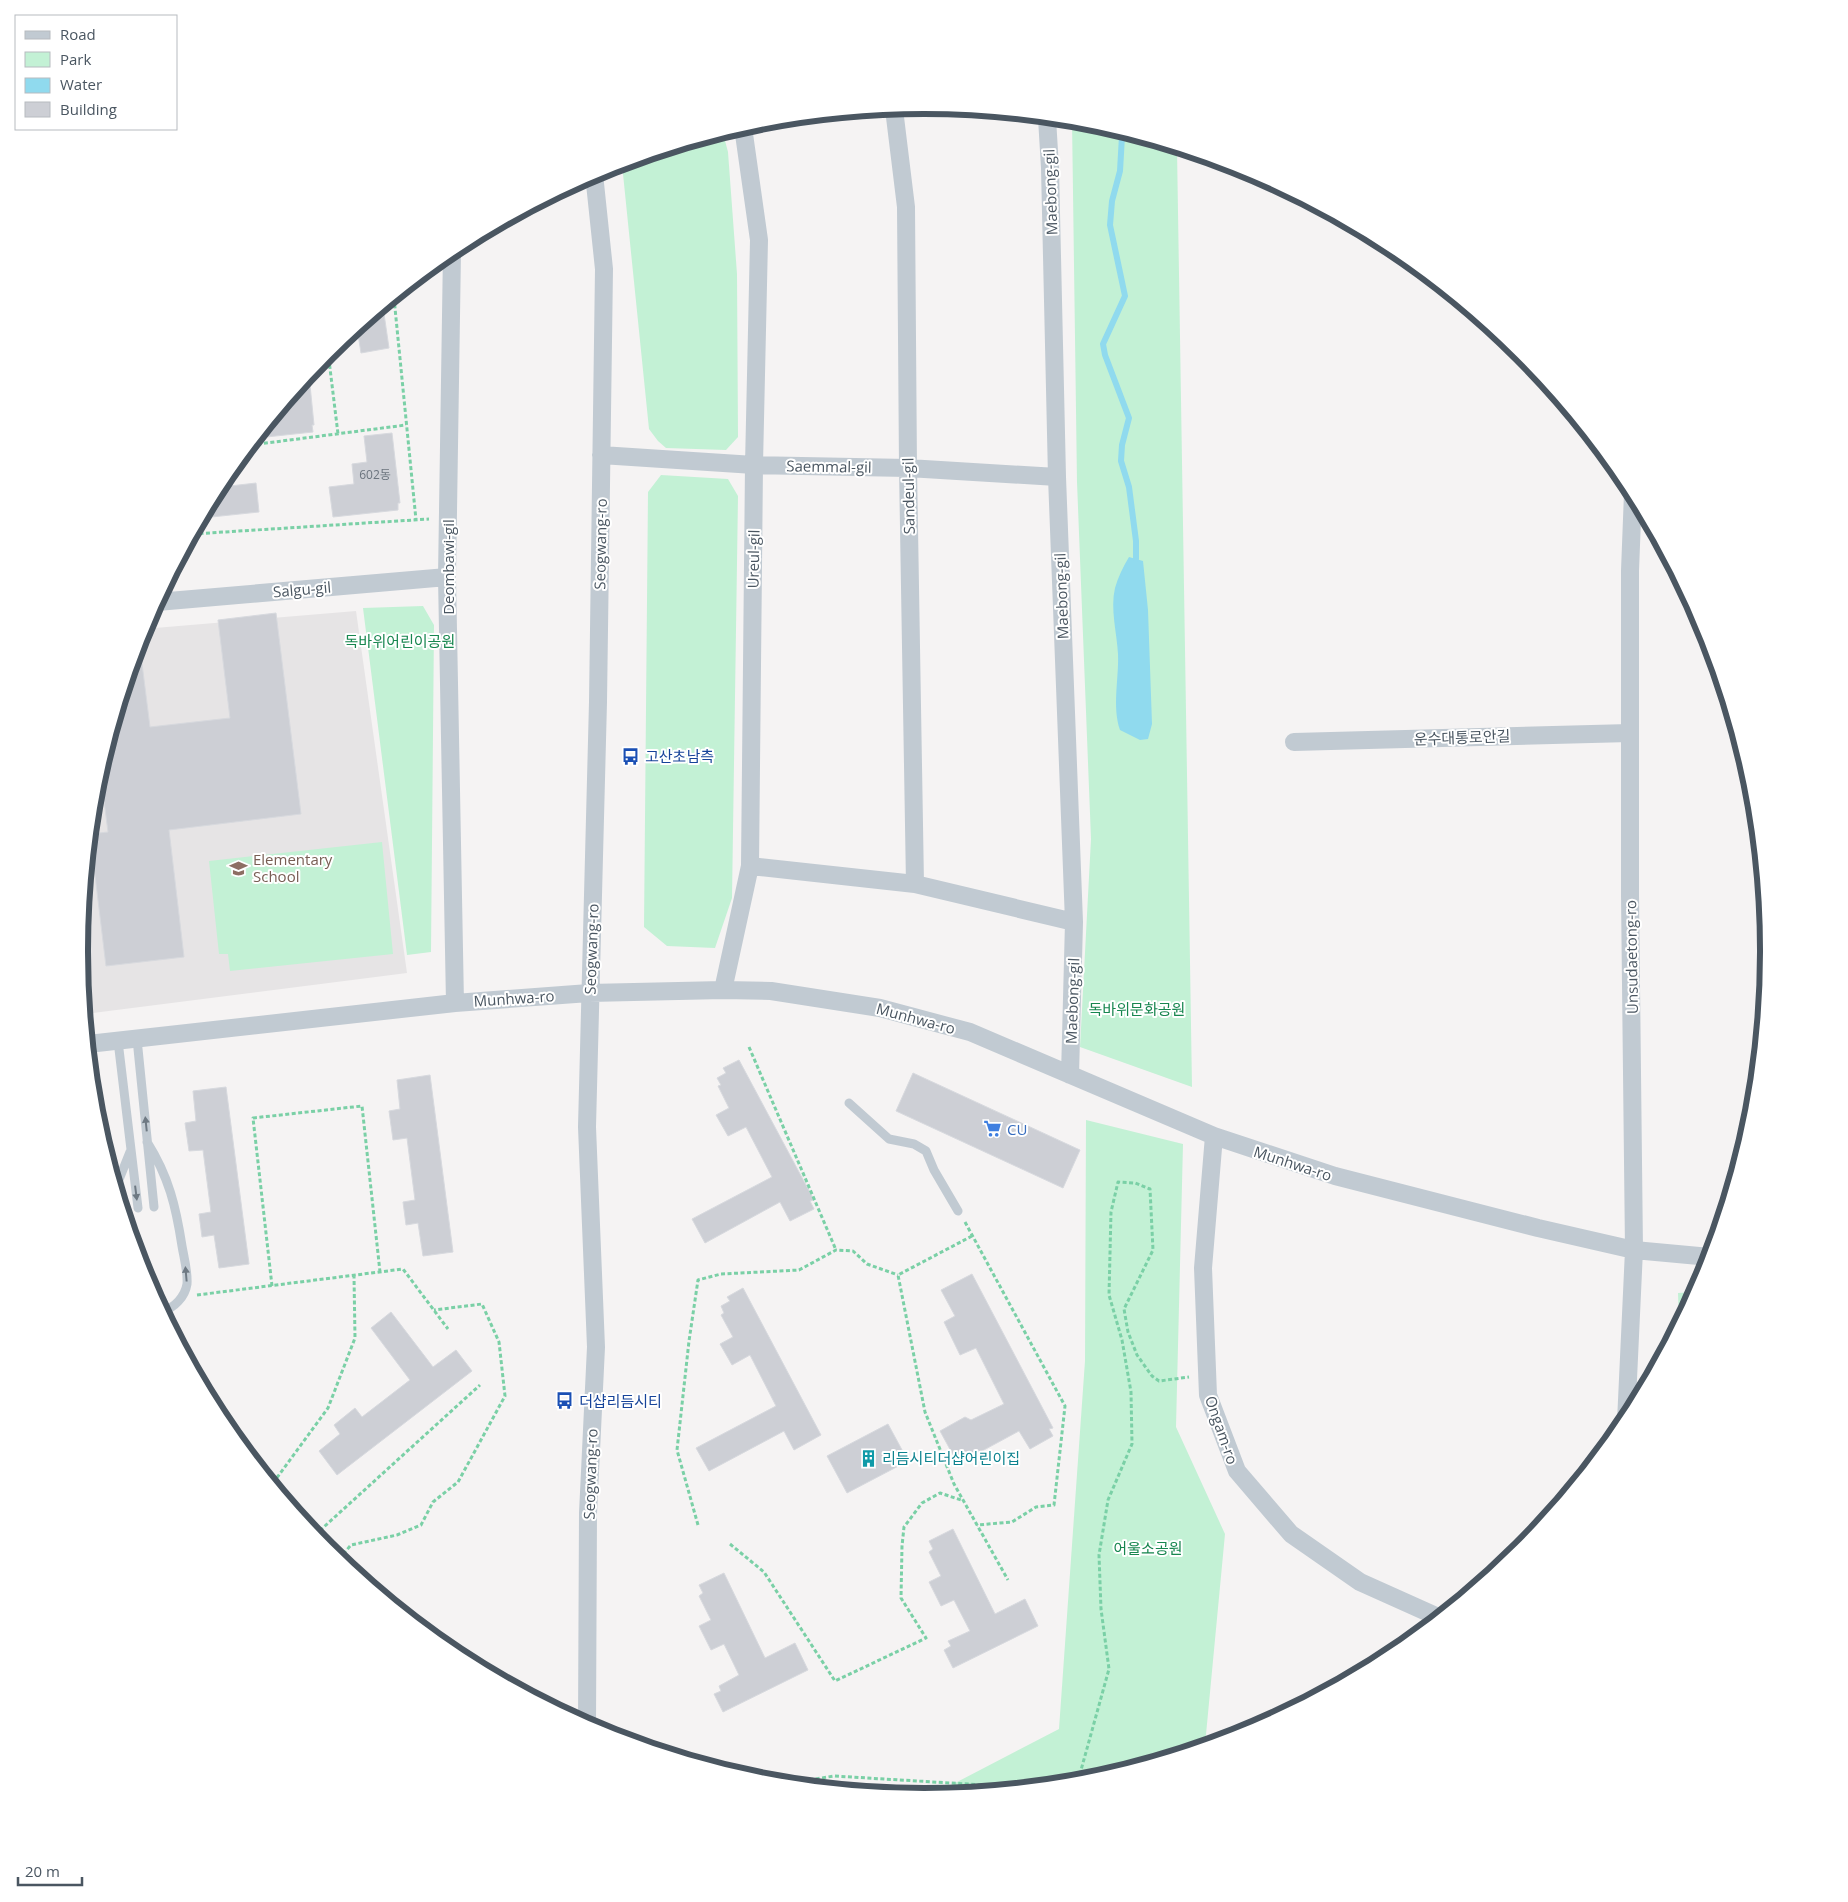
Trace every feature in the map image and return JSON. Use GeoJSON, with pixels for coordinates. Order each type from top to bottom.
{"type":"FeatureCollection","features":[{"type":"Feature","properties":{"kind":"street","name":"Sandeul-gil"},"geometry":{"type":"LineString","coordinates":[[895,115],[906,207],[915,884]]}},
{"type":"Feature","properties":{"kind":"street","name":"Maebong-gil"},"geometry":{"type":"LineString","coordinates":[[1047,124],[1057,477],[1074,922],[1070,1075]]}},
{"type":"Feature","properties":{"kind":"street","name":"Ureul-gil"},"geometry":{"type":"LineString","coordinates":[[723,990],[750,866],[754,465],[759,240],[744,135]]}},
{"type":"Feature","properties":{"kind":"street","name":"Seogwang-ro"},"geometry":{"type":"LineString","coordinates":[[587,1716],[588,1513],[596,1347],[587,1126],[598,702],[604,269],[595,182]]}},
{"type":"Feature","properties":{"kind":"street","name":"Deombawi-gil"},"geometry":{"type":"LineString","coordinates":[[452,260],[447,577],[455,1003]]}},
{"type":"Feature","properties":{"kind":"street","name":"Saemmal-gil"},"geometry":{"type":"LineString","coordinates":[[601,455],[754,465],[908,468],[1057,477]]}},
{"type":"Feature","properties":{"kind":"street","name":"Unsudaetong-ro"},"geometry":{"type":"LineString","coordinates":[[1627,1405],[1634,1250],[1630,895],[1630,571],[1632,507]]}},
{"type":"Feature","properties":{"kind":"street","name":"Salgu-gil"},"geometry":{"type":"LineString","coordinates":[[165,601],[447,577]]}},
{"type":"Feature","properties":{"kind":"street","name":"운수대통로안길"},"geometry":{"type":"LineString","coordinates":[[1294,742],[1630,732]]}},
{"type":"Feature","properties":{"kind":"street"},"geometry":{"type":"LineString","coordinates":[[750,866],[915,884],[1074,922]]}},
{"type":"Feature","properties":{"kind":"street","name":"Munhwa-ro"},"geometry":{"type":"LineString","coordinates":[[93,1043],[455,1003],[589,993],[723,990],[771,991],[880,1008],[970,1032],[1214,1136],[1335,1176],[1538,1228],[1634,1250],[1702,1256]]}},
{"type":"Feature","properties":{"kind":"street","name":"Ongam-ro"},"geometry":{"type":"LineString","coordinates":[[1214,1136],[1203,1268],[1208,1395],[1237,1471],[1291,1534],[1360,1582],[1433,1615]]}},
{"type":"Feature","properties":{"kind":"lane"},"geometry":{"type":"LineString","coordinates":[[137,1039],[154,1207]]}},
{"type":"Feature","properties":{"kind":"lane"},"geometry":{"type":"LineString","coordinates":[[118,1041],[138,1208]]}},
{"type":"Feature","properties":{"kind":"lane"},"geometry":{"type":"LineString","coordinates":[[849,1103],[889,1138],[914,1144],[926,1151],[934,1170],[958,1211]]}},
{"type":"Feature","properties":{"kind":"lane"},"geometry":{"type":"LineString","coordinates":[[147,1142],[160,1163],[176,1207],[187,1284],[182,1297],[169,1309]]}},
{"type":"Feature","properties":{"kind":"lane"},"geometry":{"type":"LineString","coordinates":[[119,1179],[131,1149]]}},
{"type":"Feature","properties":{"kind":"path"},"geometry":{"type":"LineString","coordinates":[[395,304],[416,520]]}},
{"type":"Feature","properties":{"kind":"path"},"geometry":{"type":"LineString","coordinates":[[329,364],[338,434]]}},
{"type":"Feature","properties":{"kind":"path"},"geometry":{"type":"LineString","coordinates":[[259,444],[406,425]]}},
{"type":"Feature","properties":{"kind":"path"},"geometry":{"type":"LineString","coordinates":[[200,534],[448,518]]}},
{"type":"Feature","properties":{"kind":"path"},"geometry":{"type":"LineString","coordinates":[[749,1047],[836,1250]]}},
{"type":"Feature","properties":{"kind":"path"},"geometry":{"type":"LineString","coordinates":[[272,1286],[253,1118],[362,1106],[380,1272]]}},
{"type":"Feature","properties":{"kind":"path"},"geometry":{"type":"LineString","coordinates":[[1080,1772],[1109,1669],[1101,1609],[1099,1555],[1108,1500],[1132,1444],[1131,1392],[1122,1340],[1109,1295],[1111,1212],[1118,1182],[1135,1183],[1150,1189],[1152,1216],[1153,1250],[1124,1309],[1128,1332],[1137,1355],[1152,1376],[1159,1381],[1190,1376]]}},
{"type":"Feature","properties":{"kind":"path"},"geometry":{"type":"LineString","coordinates":[[958,1211],[1064,1406],[1054,1506],[1036,1507],[1012,1522],[978,1525]]}},
{"type":"Feature","properties":{"kind":"path"},"geometry":{"type":"LineString","coordinates":[[698,1525],[677,1450],[698,1280],[720,1274],[800,1270],[836,1250],[852,1251],[867,1264],[898,1274],[972,1236]]}},
{"type":"Feature","properties":{"kind":"path"},"geometry":{"type":"LineString","coordinates":[[182,1297],[403,1269],[448,1329]]}},
{"type":"Feature","properties":{"kind":"path"},"geometry":{"type":"LineString","coordinates":[[898,1274],[925,1412],[954,1484],[1008,1580]]}},
{"type":"Feature","properties":{"kind":"path"},"geometry":{"type":"LineString","coordinates":[[275,1479],[328,1408],[355,1338],[354,1276]]}},
{"type":"Feature","properties":{"kind":"path"},"geometry":{"type":"LineString","coordinates":[[344,1553],[351,1545],[397,1535],[421,1525],[432,1502],[458,1482],[505,1396],[499,1342],[482,1304],[434,1310]]}},
{"type":"Feature","properties":{"kind":"path"},"geometry":{"type":"LineString","coordinates":[[321,1530],[480,1385]]}},
{"type":"Feature","properties":{"kind":"path"},"geometry":{"type":"LineString","coordinates":[[730,1544],[764,1572],[835,1681],[926,1638],[901,1598],[904,1527],[922,1502],[940,1493],[964,1501]]}},
{"type":"Feature","properties":{"kind":"path"},"geometry":{"type":"LineString","coordinates":[[812,1780],[834,1776],[986,1785]]}},
{"type":"Feature","properties":{"kind":"shaded area","name":"Elementary School"},"geometry":{"type":"Polygon","coordinates":[[[356,611],[407,973],[90,1013],[89,896],[95,842],[116,734],[132,682],[152,628],[356,611]]]}},
{"type":"Feature","properties":{"kind":"green space","name":"독바위문화공원"},"geometry":{"type":"Polygon","coordinates":[[[1072,129],[1141,143],[1177,154],[1192,1087],[1080,1047],[1091,839],[1077,482],[1072,129]]]}},
{"type":"Feature","properties":{"kind":"green space"},"geometry":{"type":"Polygon","coordinates":[[[725,139],[728,152],[737,274],[738,437],[726,450],[666,448],[649,429],[623,171],[655,159],[725,139]]]}},
{"type":"Feature","properties":{"kind":"green space"},"geometry":{"type":"Polygon","coordinates":[[[661,475],[728,479],[738,496],[732,898],[715,948],[667,946],[644,927],[648,492],[661,475]]]}},
{"type":"Feature","properties":{"kind":"green space","name":"독바위어린이공원"},"geometry":{"type":"Polygon","coordinates":[[[423,606],[434,625],[431,952],[407,955],[363,608],[423,606]]]}},
{"type":"Feature","properties":{"kind":"green space"},"geometry":{"type":"Polygon","coordinates":[[[382,842],[393,954],[230,971],[228,954],[219,954],[209,861],[382,842]]]}},
{"type":"Feature","properties":{"kind":"green space","name":"어울소공원"},"geometry":{"type":"Polygon","coordinates":[[[1086,1120],[1183,1144],[1176,1427],[1225,1534],[1206,1738],[1141,1759],[1087,1771],[1033,1780],[947,1787],[1059,1729],[1085,1361],[1086,1120]]]}},
{"type":"Feature","properties":{"kind":"green space"},"geometry":{"type":"Polygon","coordinates":[[[1687,1292],[1679,1311],[1678,1293],[1687,1292]]]}},
{"type":"Feature","properties":{"kind":"water"},"geometry":{"type":"Polygon","coordinates":[[[1129,557],[1143,561],[1148,610],[1152,724],[1148,739],[1140,740],[1120,730],[1116,712],[1118,654],[1113,613],[1114,596],[1118,580],[1129,557]]]}},
{"type":"Feature","properties":{"kind":"building"},"geometry":{"type":"Polygon","coordinates":[[[384,312],[389,348],[361,353],[358,335],[384,312]]]}},
{"type":"Feature","properties":{"kind":"building"},"geometry":{"type":"Polygon","coordinates":[[[310,384],[313,432],[264,437],[310,384]]]}},
{"type":"Feature","properties":{"kind":"building"},"geometry":{"type":"Polygon","coordinates":[[[392,433],[400,503],[398,503],[398,510],[333,517],[329,487],[354,484],[352,464],[367,462],[364,436],[392,433]]]}},
{"type":"Feature","properties":{"kind":"building"},"geometry":{"type":"Polygon","coordinates":[[[230,483],[230,486],[256,483],[259,512],[209,517],[230,483]]]}},
{"type":"Feature","properties":{"kind":"building"},"geometry":{"type":"Polygon","coordinates":[[[276,613],[301,814],[169,830],[184,957],[106,966],[93,859],[96,833],[108,832],[103,793],[116,734],[132,682],[141,657],[150,727],[230,718],[218,620],[276,613]]]}},
{"type":"Feature","properties":{"kind":"building"},"geometry":{"type":"Polygon","coordinates":[[[739,1060],[814,1200],[810,1201],[814,1209],[790,1221],[780,1202],[705,1243],[692,1219],[772,1177],[746,1127],[728,1136],[716,1115],[729,1108],[718,1086],[721,1085],[717,1078],[726,1073],[723,1068],[739,1060]]]}},
{"type":"Feature","properties":{"kind":"building"},"geometry":{"type":"Polygon","coordinates":[[[913,1073],[1080,1150],[1063,1188],[896,1111],[913,1073]]]}},
{"type":"Feature","properties":{"kind":"building"},"geometry":{"type":"Polygon","coordinates":[[[430,1075],[453,1252],[423,1256],[418,1223],[406,1225],[403,1202],[415,1200],[407,1138],[393,1140],[389,1111],[400,1109],[397,1080],[430,1075]]]}},
{"type":"Feature","properties":{"kind":"building"},"geometry":{"type":"Polygon","coordinates":[[[226,1087],[249,1264],[219,1268],[214,1235],[202,1237],[199,1214],[211,1212],[203,1150],[189,1151],[185,1123],[196,1121],[193,1091],[226,1087]]]}},
{"type":"Feature","properties":{"kind":"building"},"geometry":{"type":"Polygon","coordinates":[[[972,1274],[1053,1428],[1049,1429],[1053,1436],[1030,1449],[1019,1431],[958,1464],[940,1431],[965,1417],[971,1420],[1004,1404],[976,1348],[960,1355],[944,1322],[955,1316],[941,1290],[972,1274]]]}},
{"type":"Feature","properties":{"kind":"building"},"geometry":{"type":"Polygon","coordinates":[[[743,1288],[821,1435],[794,1450],[784,1431],[709,1471],[696,1448],[776,1406],[750,1355],[732,1365],[720,1344],[733,1337],[721,1315],[724,1313],[721,1306],[730,1301],[727,1297],[743,1288]]]}},
{"type":"Feature","properties":{"kind":"building"},"geometry":{"type":"Polygon","coordinates":[[[391,1312],[433,1367],[456,1350],[472,1371],[337,1475],[319,1451],[340,1434],[334,1425],[355,1408],[362,1417],[410,1380],[371,1328],[391,1312]]]}},
{"type":"Feature","properties":{"kind":"building","name":"리듬시티더샵어린이집"},"geometry":{"type":"Polygon","coordinates":[[[888,1424],[908,1461],[847,1493],[827,1456],[888,1424]]]}},
{"type":"Feature","properties":{"kind":"building"},"geometry":{"type":"Polygon","coordinates":[[[953,1529],[995,1614],[1025,1599],[1038,1626],[953,1668],[944,1650],[951,1646],[948,1641],[970,1631],[954,1600],[941,1606],[929,1582],[941,1576],[929,1552],[933,1549],[929,1541],[953,1529]]]}},
{"type":"Feature","properties":{"kind":"building"},"geometry":{"type":"Polygon","coordinates":[[[724,1573],[765,1658],[795,1643],[808,1670],[723,1712],[714,1694],[721,1691],[719,1686],[739,1675],[724,1644],[711,1650],[699,1626],[711,1620],[699,1596],[703,1593],[699,1585],[724,1573]]]}},
{"type":"Feature","properties":{"kind":"waterway"},"geometry":{"type":"LineString","coordinates":[[1122,139],[1120,171],[1112,201],[1110,225],[1125,296],[1103,344],[1105,355],[1129,418],[1122,445],[1121,461],[1129,487],[1136,541],[1136,559]]}},
{"type":"Feature","properties":{"kind":"place","name":"고산초남측"},"geometry":{"type":"Point","coordinates":[631,756]}},
{"type":"Feature","properties":{"kind":"place","name":"Elementary School"},"geometry":{"type":"Point","coordinates":[239,868]}},
{"type":"Feature","properties":{"kind":"place","name":"CU"},"geometry":{"type":"Point","coordinates":[993,1129]}},
{"type":"Feature","properties":{"kind":"place","name":"더샵리듬시티"},"geometry":{"type":"Point","coordinates":[565,1401]}},
{"type":"Feature","properties":{"kind":"place","name":"리듬시티더샵어린이집"},"geometry":{"type":"Point","coordinates":[868,1458]}}]}
